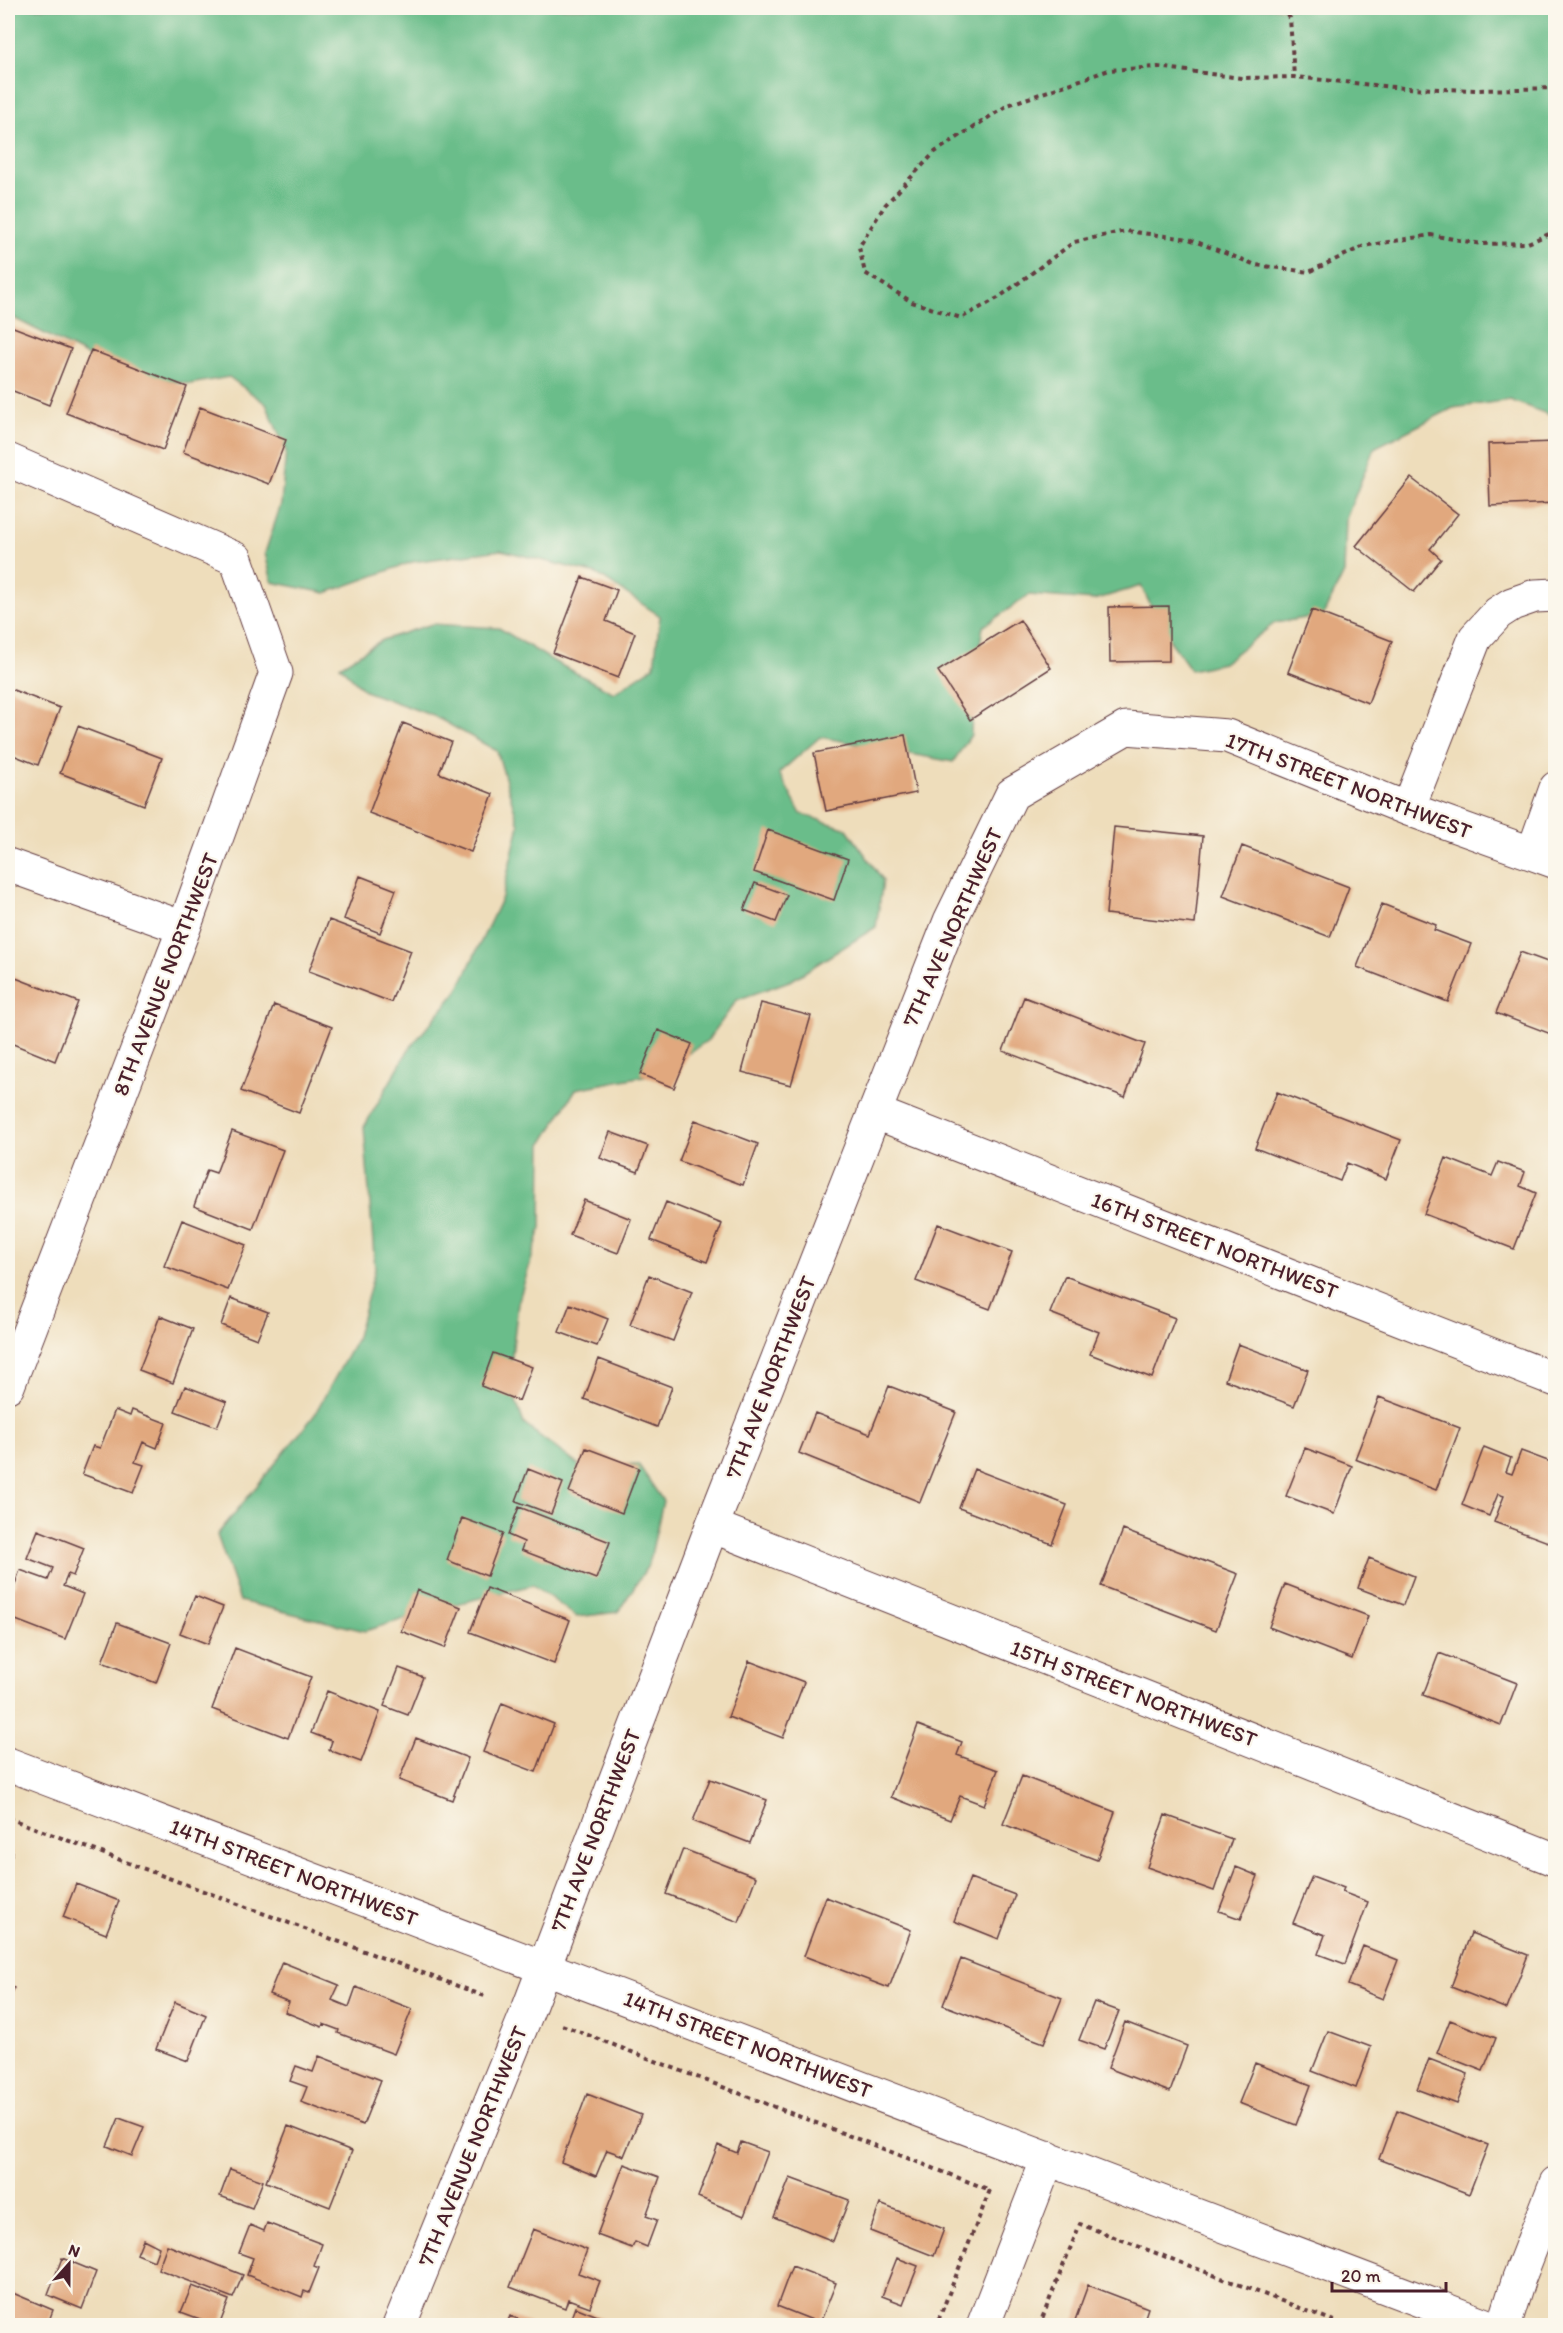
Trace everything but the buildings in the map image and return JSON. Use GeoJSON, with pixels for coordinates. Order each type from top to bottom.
{"type":"FeatureCollection","features":[{"type":"Feature","properties":{"kind":"street","name":"8TH AVENUE NORTHWEST"},"geometry":{"type":"LineString","coordinates":[[8,460],[236,559],[276,673],[184,928],[8,1386]]}},
{"type":"Feature","properties":{"kind":"street"},"geometry":{"type":"LineString","coordinates":[[1408,808],[1475,638],[1498,613],[1512,604],[1535,596],[1556,595]]}},
{"type":"Feature","properties":{"kind":"street","name":"17TH STREET NORTHWEST"},"geometry":{"type":"LineString","coordinates":[[1012,794],[1126,728],[1227,736],[1408,808],[1544,858]]}},
{"type":"Feature","properties":{"kind":"street"},"geometry":{"type":"LineString","coordinates":[[1544,858],[1556,788]]}},
{"type":"Feature","properties":{"kind":"street","name":"7TH AVE NORTHWEST"},"geometry":{"type":"LineString","coordinates":[[544,1966],[712,1526],[950,921],[1012,794]]}},
{"type":"Feature","properties":{"kind":"street"},"geometry":{"type":"LineString","coordinates":[[8,866],[184,928]]}},
{"type":"Feature","properties":{"kind":"street","name":"16TH STREET NORTHWEST"},"geometry":{"type":"LineString","coordinates":[[874,1112],[1556,1380]]}},
{"type":"Feature","properties":{"kind":"street","name":"15TH STREET NORTHWEST"},"geometry":{"type":"LineString","coordinates":[[712,1526],[1556,1860]]}},
{"type":"Feature","properties":{"kind":"street","name":"14TH STREET NORTHWEST"},"geometry":{"type":"LineString","coordinates":[[8,1764],[1488,2325]]}},
{"type":"Feature","properties":{"kind":"street","name":"7TH AVENUE NORTHWEST"},"geometry":{"type":"LineString","coordinates":[[399,2325],[544,1966]]}},
{"type":"Feature","properties":{"kind":"street"},"geometry":{"type":"LineString","coordinates":[[983,2325],[1047,2158]]}},
{"type":"Feature","properties":{"kind":"street"},"geometry":{"type":"LineString","coordinates":[[1504,2325],[1519,2278],[1556,2183]]}},
{"type":"Feature","properties":{"kind":"path"},"geometry":{"type":"LineString","coordinates":[[1281,8],[1290,18],[1294,77]]}},
{"type":"Feature","properties":{"kind":"path"},"geometry":{"type":"LineString","coordinates":[[1556,88],[1479,90],[1403,88],[1294,77],[1241,78],[1158,67],[1109,70],[1008,105],[935,152],[885,205],[859,247],[865,273],[912,302],[961,318],[998,298],[1074,242],[1126,231],[1189,239],[1256,265],[1309,272],[1364,246],[1431,235],[1481,244],[1528,243],[1556,231]]}},
{"type":"Feature","properties":{"kind":"path"},"geometry":{"type":"LineString","coordinates":[[8,1818],[487,1997]]}},
{"type":"Feature","properties":{"kind":"path"},"geometry":{"type":"LineString","coordinates":[[561,2025],[990,2190],[936,2325]]}},
{"type":"Feature","properties":{"kind":"path"},"geometry":{"type":"LineString","coordinates":[[1039,2325],[1080,2224],[1347,2325]]}},
{"type":"Feature","properties":{"kind":"green space"},"geometry":{"type":"Polygon","coordinates":[[[8,8],[1555,8],[1555,417],[1510,400],[1453,408],[1374,448],[1346,519],[1344,573],[1323,615],[1275,623],[1223,663],[1191,670],[1164,632],[1141,586],[1094,600],[1029,595],[983,627],[973,682],[971,735],[953,762],[820,737],[779,773],[801,814],[847,829],[883,880],[876,927],[792,980],[737,1000],[708,1040],[659,1073],[576,1089],[542,1144],[541,1228],[518,1303],[509,1381],[524,1424],[581,1467],[638,1464],[663,1501],[649,1564],[618,1612],[577,1617],[533,1585],[440,1608],[365,1631],[240,1601],[217,1535],[313,1417],[356,1340],[375,1269],[364,1127],[409,1049],[458,990],[502,897],[519,825],[497,751],[436,717],[365,691],[340,666],[382,640],[432,624],[499,628],[555,662],[614,693],[654,666],[660,616],[597,574],[501,550],[412,562],[326,593],[272,582],[265,553],[281,504],[286,451],[266,404],[229,377],[190,384],[117,371],[8,315],[8,8]]]}}]}
